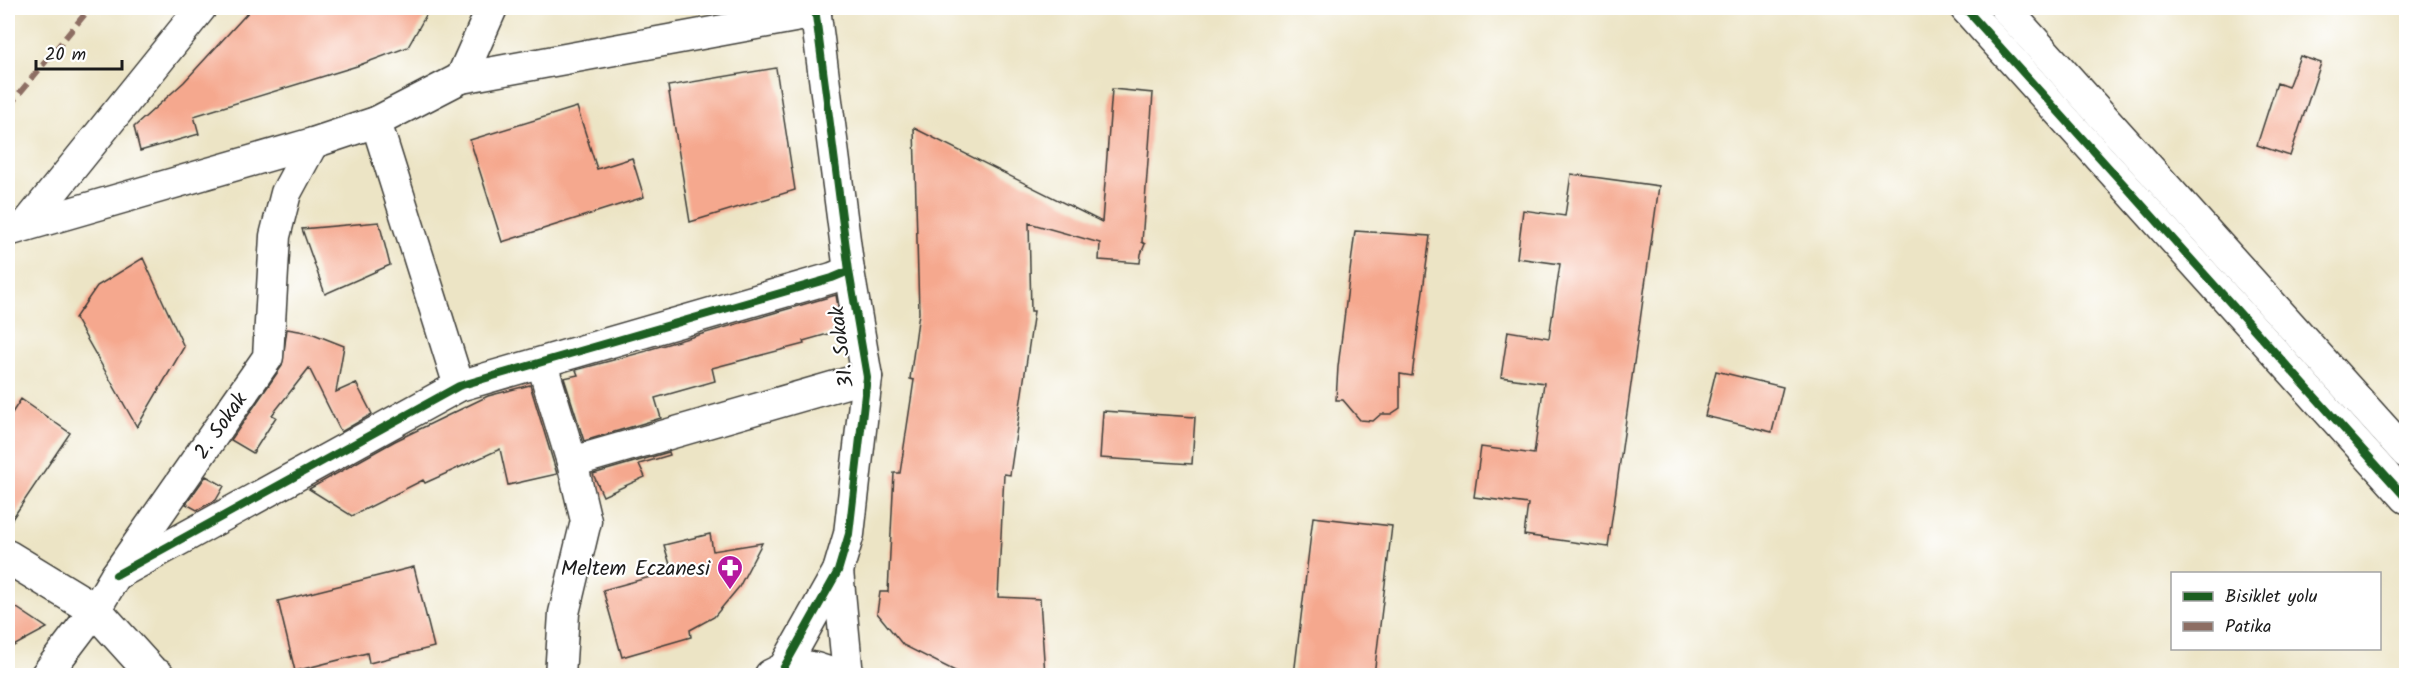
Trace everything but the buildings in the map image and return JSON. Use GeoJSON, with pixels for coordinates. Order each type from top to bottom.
{"type":"FeatureCollection","features":[{"type":"Feature","properties":{"kind":"main road"},"geometry":{"type":"LineString","coordinates":[[8,557],[95,610],[154,675]]}},
{"type":"Feature","properties":{"kind":"main road"},"geometry":{"type":"LineString","coordinates":[[777,672],[801,666],[818,668],[833,675]]}},
{"type":"Feature","properties":{"kind":"street"},"geometry":{"type":"LineString","coordinates":[[16,228],[201,8]]}},
{"type":"Feature","properties":{"kind":"street"},"geometry":{"type":"LineString","coordinates":[[461,78],[492,8]]}},
{"type":"Feature","properties":{"kind":"street"},"geometry":{"type":"LineString","coordinates":[[1965,8],[2406,498]]}},
{"type":"Feature","properties":{"kind":"street"},"geometry":{"type":"LineString","coordinates":[[2005,8],[2406,453]]}},
{"type":"Feature","properties":{"kind":"street"},"geometry":{"type":"LineString","coordinates":[[16,228],[313,143],[376,122],[461,78],[816,10]]}},
{"type":"Feature","properties":{"kind":"street","name":"31. Sokak"},"geometry":{"type":"LineString","coordinates":[[777,672],[838,571],[849,534],[867,378],[849,270],[816,10]]}},
{"type":"Feature","properties":{"kind":"street"},"geometry":{"type":"LineString","coordinates":[[376,122],[459,386]]}},
{"type":"Feature","properties":{"kind":"street","name":"2. Sokak"},"geometry":{"type":"LineString","coordinates":[[45,675],[95,610],[116,575],[268,357],[275,236],[286,193],[313,143]]}},
{"type":"Feature","properties":{"kind":"street"},"geometry":{"type":"LineString","coordinates":[[116,575],[459,386],[542,364],[832,278],[849,270]]}},
{"type":"Feature","properties":{"kind":"street"},"geometry":{"type":"LineString","coordinates":[[542,364],[572,462],[586,521],[564,613],[560,675]]}},
{"type":"Feature","properties":{"kind":"street"},"geometry":{"type":"LineString","coordinates":[[572,462],[867,378]]}},
{"type":"Feature","properties":{"kind":"street","name":"31. Sokak"},"geometry":{"type":"LineString","coordinates":[[838,571],[848,675]]}},
{"type":"Feature","properties":{"kind":"marked path"},"geometry":{"type":"LineString","coordinates":[[8,107],[90,8]]}},
{"type":"Feature","properties":{"kind":"cycle path"},"geometry":{"type":"LineString","coordinates":[[783,669],[838,571],[849,534],[867,377],[849,271],[815,8]]}},
{"type":"Feature","properties":{"kind":"cycle path"},"geometry":{"type":"LineString","coordinates":[[1965,8],[2406,498]]}},
{"type":"Feature","properties":{"kind":"cycle path"},"geometry":{"type":"LineString","coordinates":[[116,575],[459,386],[832,278],[849,271]]}},
{"type":"Feature","properties":{"kind":"place","name":"Meltem Eczanesi"},"geometry":{"type":"Point","coordinates":[730,591]}}]}
